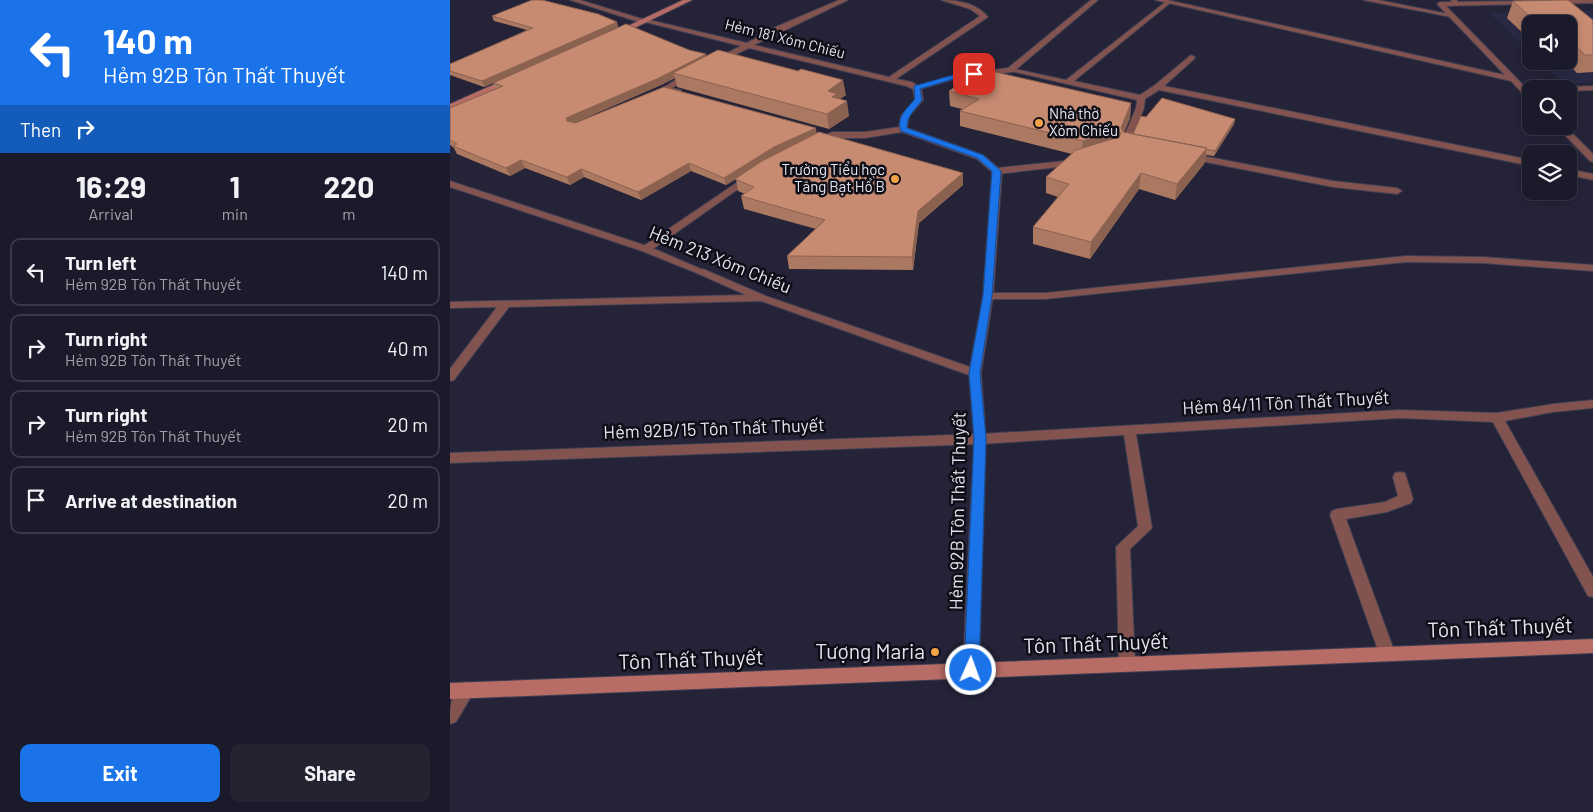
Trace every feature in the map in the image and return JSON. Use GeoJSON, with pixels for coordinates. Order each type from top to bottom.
{"type":"FeatureCollection","features":[{"type":"Feature","properties":{"kind":"main road"},"geometry":{"type":"LineString","coordinates":[[610,36],[688,0]]}},
{"type":"Feature","properties":{"kind":"main road"},"geometry":{"type":"LineString","coordinates":[[450,107],[521,76]]}},
{"type":"Feature","properties":{"kind":"main road","name":"Tôn Thất Thuyết"},"geometry":{"type":"LineString","coordinates":[[458,690],[1593,646]]}},
{"type":"Feature","properties":{"kind":"street","name":"Hẻm 181 Xóm Chiếu"},"geometry":{"type":"LineString","coordinates":[[573,0],[645,21],[752,45],[917,88]]}},
{"type":"Feature","properties":{"kind":"street"},"geometry":{"type":"LineString","coordinates":[[708,66],[752,45],[780,28],[845,0]]}},
{"type":"Feature","properties":{"kind":"street"},"geometry":{"type":"LineString","coordinates":[[889,80],[984,17],[974,9],[944,0]]}},
{"type":"Feature","properties":{"kind":"street"},"geometry":{"type":"LineString","coordinates":[[1010,70],[1095,0]]}},
{"type":"Feature","properties":{"kind":"street"},"geometry":{"type":"LineString","coordinates":[[1158,0],[1513,79]]}},
{"type":"Feature","properties":{"kind":"street"},"geometry":{"type":"LineString","coordinates":[[1366,0],[1451,15]]}},
{"type":"Feature","properties":{"kind":"street"},"geometry":{"type":"LineString","coordinates":[[1545,2],[1593,1]]}},
{"type":"Feature","properties":{"kind":"street"},"geometry":{"type":"LineString","coordinates":[[1068,82],[1168,2]]}},
{"type":"Feature","properties":{"kind":"street"},"geometry":{"type":"LineString","coordinates":[[1522,88],[1440,4],[1455,2],[1536,2]]}},
{"type":"Feature","properties":{"kind":"street"},"geometry":{"type":"LineString","coordinates":[[903,129],[905,116],[919,100],[917,88],[957,76],[1010,70],[1141,98],[1158,87],[1191,56]]}},
{"type":"Feature","properties":{"kind":"street"},"geometry":{"type":"LineString","coordinates":[[655,92],[699,70]]}},
{"type":"Feature","properties":{"kind":"street"},"geometry":{"type":"LineString","coordinates":[[1158,87],[1522,161]]}},
{"type":"Feature","properties":{"kind":"street"},"geometry":{"type":"LineString","coordinates":[[665,88],[683,93]]}},
{"type":"Feature","properties":{"kind":"street"},"geometry":{"type":"LineString","coordinates":[[1577,89],[1593,88]]}},
{"type":"Feature","properties":{"kind":"street"},"geometry":{"type":"LineString","coordinates":[[1141,98],[1140,108],[1125,144],[1142,147]]}},
{"type":"Feature","properties":{"kind":"street"},"geometry":{"type":"LineString","coordinates":[[808,143],[832,136],[865,135],[903,129],[980,157],[997,171],[1060,166],[1086,160]]}},
{"type":"Feature","properties":{"kind":"street"},"geometry":{"type":"LineString","coordinates":[[814,130],[832,136]]}},
{"type":"Feature","properties":{"kind":"street"},"geometry":{"type":"LineString","coordinates":[[1569,135],[1593,159]]}},
{"type":"Feature","properties":{"kind":"street"},"geometry":{"type":"LineString","coordinates":[[1175,153],[1333,184],[1397,191]]}},
{"type":"Feature","properties":{"kind":"street"},"geometry":{"type":"LineString","coordinates":[[646,249],[761,169]]}},
{"type":"Feature","properties":{"kind":"street","name":"Hẻm 92B Tôn Thất Thuyết"},"geometry":{"type":"LineString","coordinates":[[971,670],[980,438],[974,373],[988,296],[997,171]]}},
{"type":"Feature","properties":{"kind":"street"},"geometry":{"type":"LineString","coordinates":[[1577,174],[1593,177]]}},
{"type":"Feature","properties":{"kind":"street","name":"Hẻm 213 Xóm Chiếu"},"geometry":{"type":"LineString","coordinates":[[450,184],[646,249],[762,298],[974,373]]}},
{"type":"Feature","properties":{"kind":"street"},"geometry":{"type":"LineString","coordinates":[[988,296],[1045,296],[1406,259],[1483,260],[1593,268]]}},
{"type":"Feature","properties":{"kind":"street"},"geometry":{"type":"LineString","coordinates":[[450,304],[504,305],[762,298]]}},
{"type":"Feature","properties":{"kind":"street"},"geometry":{"type":"LineString","coordinates":[[450,377],[504,305]]}},
{"type":"Feature","properties":{"kind":"street","name":"Hẻm 84/11 Tôn Thất Thuyết"},"geometry":{"type":"LineString","coordinates":[[980,438],[1400,414],[1496,418],[1553,408],[1593,404]]}},
{"type":"Feature","properties":{"kind":"street"},"geometry":{"type":"LineString","coordinates":[[1496,418],[1593,591]]}},
{"type":"Feature","properties":{"kind":"street"},"geometry":{"type":"LineString","coordinates":[[1127,664],[1123,547],[1145,528],[1130,429]]}},
{"type":"Feature","properties":{"kind":"street","name":"Hẻm 92B/15 Tôn Thất Thuyết"},"geometry":{"type":"LineString","coordinates":[[450,458],[980,438]]}},
{"type":"Feature","properties":{"kind":"street"},"geometry":{"type":"LineString","coordinates":[[1387,654],[1338,515],[1387,507],[1406,499],[1400,477]]}},
{"type":"Feature","properties":{"kind":"street"},"geometry":{"type":"LineString","coordinates":[[450,716],[458,690]]}},
{"type":"Feature","properties":{"kind":"shaded area"},"geometry":{"type":"Polygon","coordinates":[[[1593,11],[1593,83],[1577,83],[1577,80],[1561,80],[1550,70],[1577,70],[1577,15],[1522,15],[1522,44],[1489,13],[1593,11]]]}},
{"type":"Feature","properties":{"kind":"building"},"geometry":{"type":"Polygon","coordinates":[[[532,0],[542,0],[598,14],[617,22],[482,81],[450,71],[450,64],[533,28],[492,16],[532,0]]]}},
{"type":"Feature","properties":{"kind":"building"},"geometry":{"type":"Polygon","coordinates":[[[1568,0],[1593,20],[1593,55],[1585,55],[1577,48],[1577,15],[1528,15],[1513,1],[1568,0]]]}},
{"type":"Feature","properties":{"kind":"building"},"geometry":{"type":"Polygon","coordinates":[[[626,24],[689,50],[706,54],[659,78],[566,118],[567,121],[575,123],[664,87],[816,128],[774,147],[724,178],[689,163],[638,192],[581,169],[567,177],[521,160],[506,168],[453,146],[457,144],[450,140],[450,108],[503,86],[493,83],[626,24]]]}},
{"type":"Feature","properties":{"kind":"building"},"geometry":{"type":"Polygon","coordinates":[[[718,50],[798,71],[801,69],[843,80],[828,91],[837,94],[832,97],[847,101],[827,114],[673,73],[718,50]]]}},
{"type":"Feature","properties":{"kind":"building"},"geometry":{"type":"Polygon","coordinates":[[[982,69],[1131,103],[1121,128],[1123,132],[1207,148],[1177,184],[1141,173],[1091,242],[1033,227],[1069,184],[1046,177],[1076,150],[1119,137],[1121,133],[1115,129],[1083,141],[960,111],[979,99],[949,91],[982,69]]]}},
{"type":"Feature","properties":{"kind":"building"},"geometry":{"type":"Polygon","coordinates":[[[1162,98],[1235,119],[1215,151],[1133,134],[1141,116],[1146,117],[1162,98]]]}},
{"type":"Feature","properties":{"kind":"building"},"geometry":{"type":"Polygon","coordinates":[[[819,132],[963,173],[918,211],[912,257],[787,256],[825,220],[741,196],[754,187],[735,179],[762,161],[819,132]]]}},
{"type":"Feature","properties":{"kind":"place","name":"Nhà thờ Xóm Chiếu"},"geometry":{"type":"Point","coordinates":[1039,123]}},
{"type":"Feature","properties":{"kind":"place","name":"Trường Tiểu học Tăng Bạt Hổ B"},"geometry":{"type":"Point","coordinates":[895,179]}},
{"type":"Feature","properties":{"kind":"place","name":"Tượng Maria"},"geometry":{"type":"Point","coordinates":[935,652]}},
{"type":"Feature","properties":{"kind":"route"},"geometry":{"type":"LineString","coordinates":[[971,670],[980,438],[974,373],[988,296],[997,171],[980,157],[903,129],[902,124],[905,116],[919,100],[917,88],[957,76],[974,74]]}}]}
